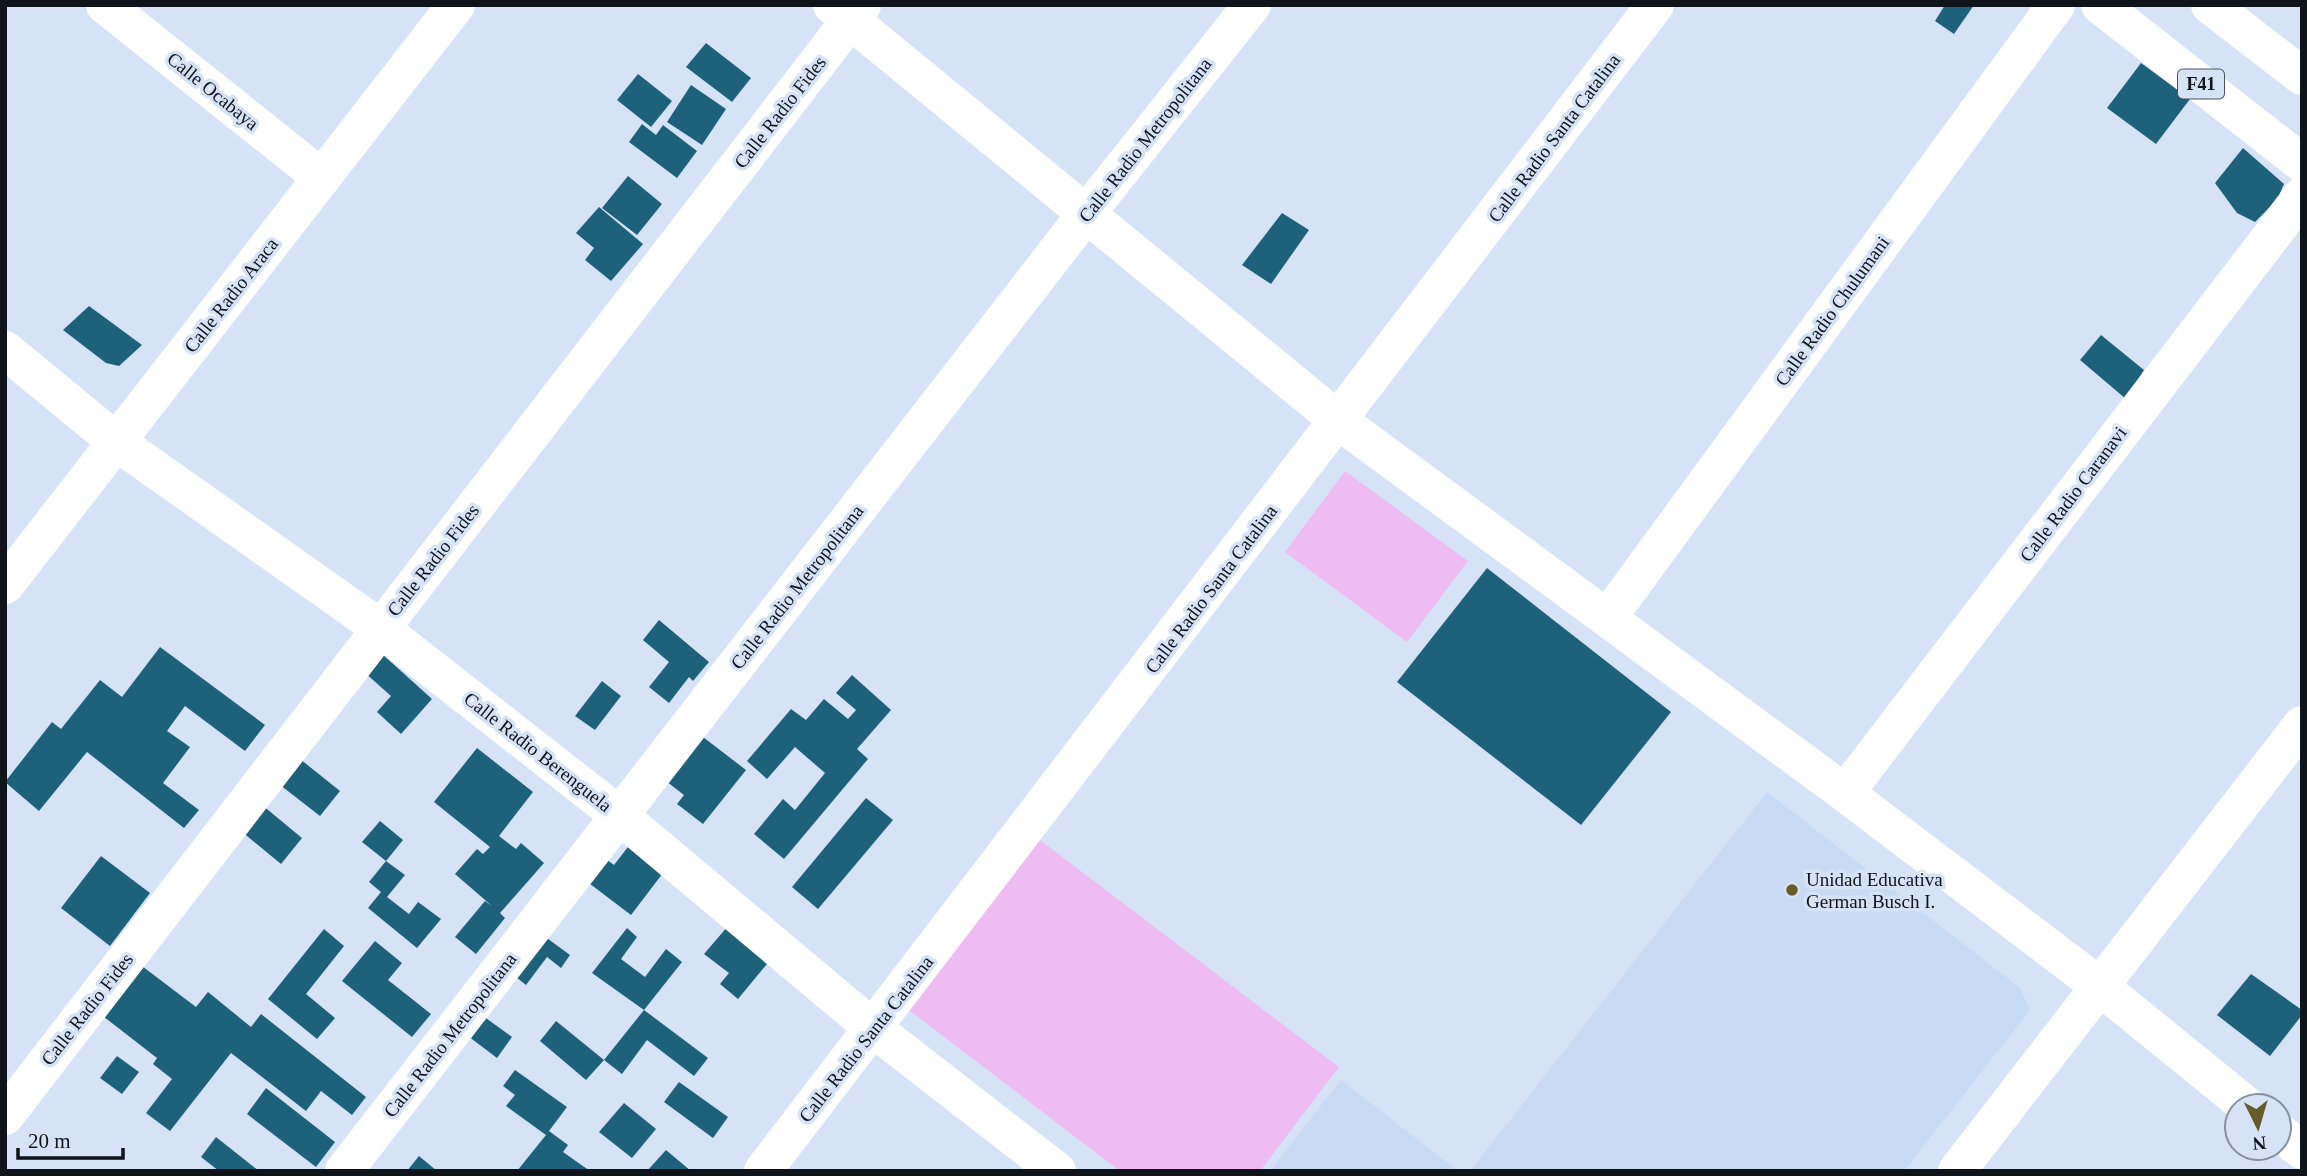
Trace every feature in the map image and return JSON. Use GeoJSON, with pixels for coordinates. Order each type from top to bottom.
{"type":"FeatureCollection","features":[{"type":"Feature","properties":{"kind":"street","name":"Calle Ocabaya"},"geometry":{"type":"LineString","coordinates":[[105,5],[322,178]]}},
{"type":"Feature","properties":{"kind":"street","name":"Calle Radio Araca"},"geometry":{"type":"LineString","coordinates":[[5,585],[456,5]]}},
{"type":"Feature","properties":{"kind":"street","name":"Calle Radio Metropolitana"},"geometry":{"type":"LineString","coordinates":[[344,1171],[1086,214],[1252,5]]}},
{"type":"Feature","properties":{"kind":"street","name":"Calle Radio Santa Catalina"},"geometry":{"type":"LineString","coordinates":[[763,1171],[1655,5]]}},
{"type":"Feature","properties":{"kind":"street","name":"Calle Radio Chulumani"},"geometry":{"type":"LineString","coordinates":[[1608,616],[2056,5]]}},
{"type":"Feature","properties":{"kind":"street","name":"F41"},"geometry":{"type":"LineString","coordinates":[[2100,5],[2302,163]]}},
{"type":"Feature","properties":{"kind":"street"},"geometry":{"type":"LineString","coordinates":[[2210,5],[2302,76]]}},
{"type":"Feature","properties":{"kind":"street"},"geometry":{"type":"LineString","coordinates":[[848,10],[1086,214],[1339,421],[1608,616],[1845,793],[2098,985],[2230,1092]]}},
{"type":"Feature","properties":{"kind":"street","name":"Calle Radio Fides"},"geometry":{"type":"LineString","coordinates":[[5,1116],[380,628],[848,10]]}},
{"type":"Feature","properties":{"kind":"street","name":"Calle Radio Caranavi"},"geometry":{"type":"LineString","coordinates":[[1845,793],[2302,196]]}},
{"type":"Feature","properties":{"kind":"street","name":"Calle Radio Berenguela"},"geometry":{"type":"LineString","coordinates":[[5,350],[118,443],[380,628],[620,816],[874,1029],[1057,1171]]}},
{"type":"Feature","properties":{"kind":"street"},"geometry":{"type":"LineString","coordinates":[[1957,1171],[2098,985],[2302,725]]}},
{"type":"Feature","properties":{"kind":"shaded area"},"geometry":{"type":"Polygon","coordinates":[[[1345,471],[1468,561],[1407,642],[1285,552],[1345,471]]]}},
{"type":"Feature","properties":{"kind":"shaded area","name":"Unidad Educativa German Busch I."},"geometry":{"type":"Polygon","coordinates":[[[1767,792],[2019,987],[2030,1010],[1904,1171],[1470,1171],[1767,792]]]}},
{"type":"Feature","properties":{"kind":"shaded area"},"geometry":{"type":"Polygon","coordinates":[[[1040,840],[1339,1067],[1260,1171],[1120,1171],[909,1010],[1040,840]]]}},
{"type":"Feature","properties":{"kind":"shaded area"},"geometry":{"type":"Polygon","coordinates":[[[1341,1080],[1458,1171],[1270,1171],[1341,1080]]]}},
{"type":"Feature","properties":{"kind":"building"},"geometry":{"type":"Polygon","coordinates":[[[1945,5],[1974,5],[1954,34],[1935,21],[1945,5]]]}},
{"type":"Feature","properties":{"kind":"building"},"geometry":{"type":"Polygon","coordinates":[[[706,43],[751,78],[732,102],[686,67],[706,43]]]}},
{"type":"Feature","properties":{"kind":"building"},"geometry":{"type":"Polygon","coordinates":[[[2141,63],[2190,99],[2156,144],[2107,108],[2141,63]]]}},
{"type":"Feature","properties":{"kind":"building"},"geometry":{"type":"Polygon","coordinates":[[[638,74],[672,101],[651,127],[617,100],[638,74]]]}},
{"type":"Feature","properties":{"kind":"building"},"geometry":{"type":"Polygon","coordinates":[[[691,85],[726,109],[702,145],[667,122],[691,85]]]}},
{"type":"Feature","properties":{"kind":"building"},"geometry":{"type":"Polygon","coordinates":[[[642,124],[656,135],[663,125],[697,151],[677,178],[629,142],[642,124]]]}},
{"type":"Feature","properties":{"kind":"building"},"geometry":{"type":"Polygon","coordinates":[[[2243,148],[2284,184],[2277,200],[2255,222],[2237,213],[2215,183],[2243,148]]]}},
{"type":"Feature","properties":{"kind":"building"},"geometry":{"type":"Polygon","coordinates":[[[628,176],[662,204],[637,235],[602,208],[628,176]]]}},
{"type":"Feature","properties":{"kind":"building"},"geometry":{"type":"Polygon","coordinates":[[[599,207],[643,244],[611,281],[585,260],[594,248],[576,233],[599,207]]]}},
{"type":"Feature","properties":{"kind":"building"},"geometry":{"type":"Polygon","coordinates":[[[1282,213],[1309,230],[1271,284],[1242,265],[1282,213]]]}},
{"type":"Feature","properties":{"kind":"building"},"geometry":{"type":"Polygon","coordinates":[[[89,306],[142,345],[119,366],[106,363],[63,330],[89,306]]]}},
{"type":"Feature","properties":{"kind":"building"},"geometry":{"type":"Polygon","coordinates":[[[2101,335],[2144,370],[2126,399],[2080,360],[2101,335]]]}},
{"type":"Feature","properties":{"kind":"building"},"geometry":{"type":"Polygon","coordinates":[[[1487,568],[1671,712],[1581,825],[1397,682],[1487,568]]]}},
{"type":"Feature","properties":{"kind":"building"},"geometry":{"type":"Polygon","coordinates":[[[659,620],[709,662],[693,681],[689,677],[669,703],[649,687],[669,662],[643,640],[659,620]]]}},
{"type":"Feature","properties":{"kind":"building"},"geometry":{"type":"Polygon","coordinates":[[[160,647],[265,725],[245,751],[185,706],[167,731],[190,747],[163,783],[199,810],[184,828],[87,752],[39,811],[5,782],[52,722],[61,729],[100,680],[122,697],[160,647]]]}},
{"type":"Feature","properties":{"kind":"building"},"geometry":{"type":"Polygon","coordinates":[[[381,653],[432,699],[401,734],[377,712],[391,696],[364,672],[381,653]]]}},
{"type":"Feature","properties":{"kind":"building"},"geometry":{"type":"Polygon","coordinates":[[[852,675],[891,710],[857,749],[868,759],[784,859],[754,834],[783,799],[795,810],[825,773],[795,747],[767,779],[747,761],[791,709],[806,720],[824,699],[848,719],[856,710],[836,693],[852,675]]]}},
{"type":"Feature","properties":{"kind":"building"},"geometry":{"type":"Polygon","coordinates":[[[602,681],[621,696],[595,730],[575,716],[602,681]]]}},
{"type":"Feature","properties":{"kind":"building"},"geometry":{"type":"Polygon","coordinates":[[[690,727],[746,770],[703,824],[677,804],[684,795],[662,778],[690,727]]]}},
{"type":"Feature","properties":{"kind":"building"},"geometry":{"type":"Polygon","coordinates":[[[477,748],[533,792],[499,836],[516,849],[521,843],[544,863],[500,913],[505,918],[476,954],[455,937],[485,901],[492,906],[455,874],[477,849],[483,854],[490,847],[434,802],[477,748]]]}},
{"type":"Feature","properties":{"kind":"building"},"geometry":{"type":"Polygon","coordinates":[[[295,755],[340,791],[320,816],[275,781],[295,755]]]}},
{"type":"Feature","properties":{"kind":"building"},"geometry":{"type":"Polygon","coordinates":[[[866,798],[893,820],[818,909],[792,887],[866,798]]]}},
{"type":"Feature","properties":{"kind":"building"},"geometry":{"type":"Polygon","coordinates":[[[262,805],[302,838],[281,864],[241,831],[262,805]]]}},
{"type":"Feature","properties":{"kind":"building"},"geometry":{"type":"Polygon","coordinates":[[[380,821],[403,840],[386,861],[362,842],[380,821]]]}},
{"type":"Feature","properties":{"kind":"building"},"geometry":{"type":"Polygon","coordinates":[[[631,843],[666,869],[631,915],[577,874],[595,851],[614,865],[631,843]]]}},
{"type":"Feature","properties":{"kind":"building"},"geometry":{"type":"Polygon","coordinates":[[[101,856],[150,893],[110,946],[61,908],[101,856]]]}},
{"type":"Feature","properties":{"kind":"building"},"geometry":{"type":"Polygon","coordinates":[[[386,861],[405,875],[387,897],[409,914],[418,902],[441,919],[417,948],[368,908],[381,892],[369,882],[386,861]]]}},
{"type":"Feature","properties":{"kind":"building"},"geometry":{"type":"Polygon","coordinates":[[[734,919],[776,953],[738,999],[720,984],[729,973],[704,954],[734,919]]]}},
{"type":"Feature","properties":{"kind":"building"},"geometry":{"type":"Polygon","coordinates":[[[627,928],[637,937],[621,959],[645,977],[666,949],[682,962],[644,1010],[592,973],[627,928]]]}},
{"type":"Feature","properties":{"kind":"building"},"geometry":{"type":"Polygon","coordinates":[[[324,929],[344,946],[306,994],[335,1018],[317,1039],[268,999],[324,929]]]}},
{"type":"Feature","properties":{"kind":"building"},"geometry":{"type":"Polygon","coordinates":[[[536,930],[570,955],[561,968],[547,957],[526,985],[506,969],[536,930]]]}},
{"type":"Feature","properties":{"kind":"building"},"geometry":{"type":"Polygon","coordinates":[[[375,941],[402,963],[388,980],[431,1014],[412,1037],[342,981],[375,941]]]}},
{"type":"Feature","properties":{"kind":"building"},"geometry":{"type":"Polygon","coordinates":[[[138,963],[196,1007],[208,992],[251,1027],[261,1014],[366,1097],[352,1115],[321,1091],[306,1111],[231,1053],[170,1131],[146,1113],[172,1079],[153,1064],[157,1058],[99,1013],[138,963]]]}},
{"type":"Feature","properties":{"kind":"building"},"geometry":{"type":"Polygon","coordinates":[[[2251,974],[2302,1010],[2302,1015],[2270,1056],[2217,1015],[2251,974]]]}},
{"type":"Feature","properties":{"kind":"building"},"geometry":{"type":"Polygon","coordinates":[[[644,1010],[708,1058],[694,1076],[647,1040],[622,1074],[604,1060],[644,1010]]]}},
{"type":"Feature","properties":{"kind":"building"},"geometry":{"type":"Polygon","coordinates":[[[479,1013],[512,1037],[497,1058],[464,1033],[479,1013]]]}},
{"type":"Feature","properties":{"kind":"building"},"geometry":{"type":"Polygon","coordinates":[[[556,1021],[604,1060],[586,1080],[540,1041],[556,1021]]]}},
{"type":"Feature","properties":{"kind":"building"},"geometry":{"type":"Polygon","coordinates":[[[117,1056],[139,1072],[122,1094],[100,1078],[117,1056]]]}},
{"type":"Feature","properties":{"kind":"building"},"geometry":{"type":"Polygon","coordinates":[[[515,1070],[567,1107],[549,1131],[568,1145],[563,1152],[590,1171],[517,1171],[546,1135],[506,1106],[515,1095],[503,1086],[515,1070]]]}},
{"type":"Feature","properties":{"kind":"building"},"geometry":{"type":"Polygon","coordinates":[[[679,1082],[728,1117],[713,1138],[664,1102],[679,1082]]]}},
{"type":"Feature","properties":{"kind":"building"},"geometry":{"type":"Polygon","coordinates":[[[266,1088],[335,1142],[316,1167],[247,1114],[266,1088]]]}},
{"type":"Feature","properties":{"kind":"building"},"geometry":{"type":"Polygon","coordinates":[[[624,1103],[656,1129],[632,1158],[599,1132],[624,1103]]]}},
{"type":"Feature","properties":{"kind":"building"},"geometry":{"type":"Polygon","coordinates":[[[216,1137],[259,1171],[219,1171],[201,1157],[216,1137]]]}},
{"type":"Feature","properties":{"kind":"building"},"geometry":{"type":"Polygon","coordinates":[[[666,1150],[691,1171],[647,1171],[666,1150]]]}},
{"type":"Feature","properties":{"kind":"building"},"geometry":{"type":"Polygon","coordinates":[[[419,1156],[437,1171],[407,1171],[419,1156]]]}},
{"type":"Feature","properties":{"kind":"place","name":"Unidad Educativa German Busch I."},"geometry":{"type":"Point","coordinates":[1792,890]}}]}
